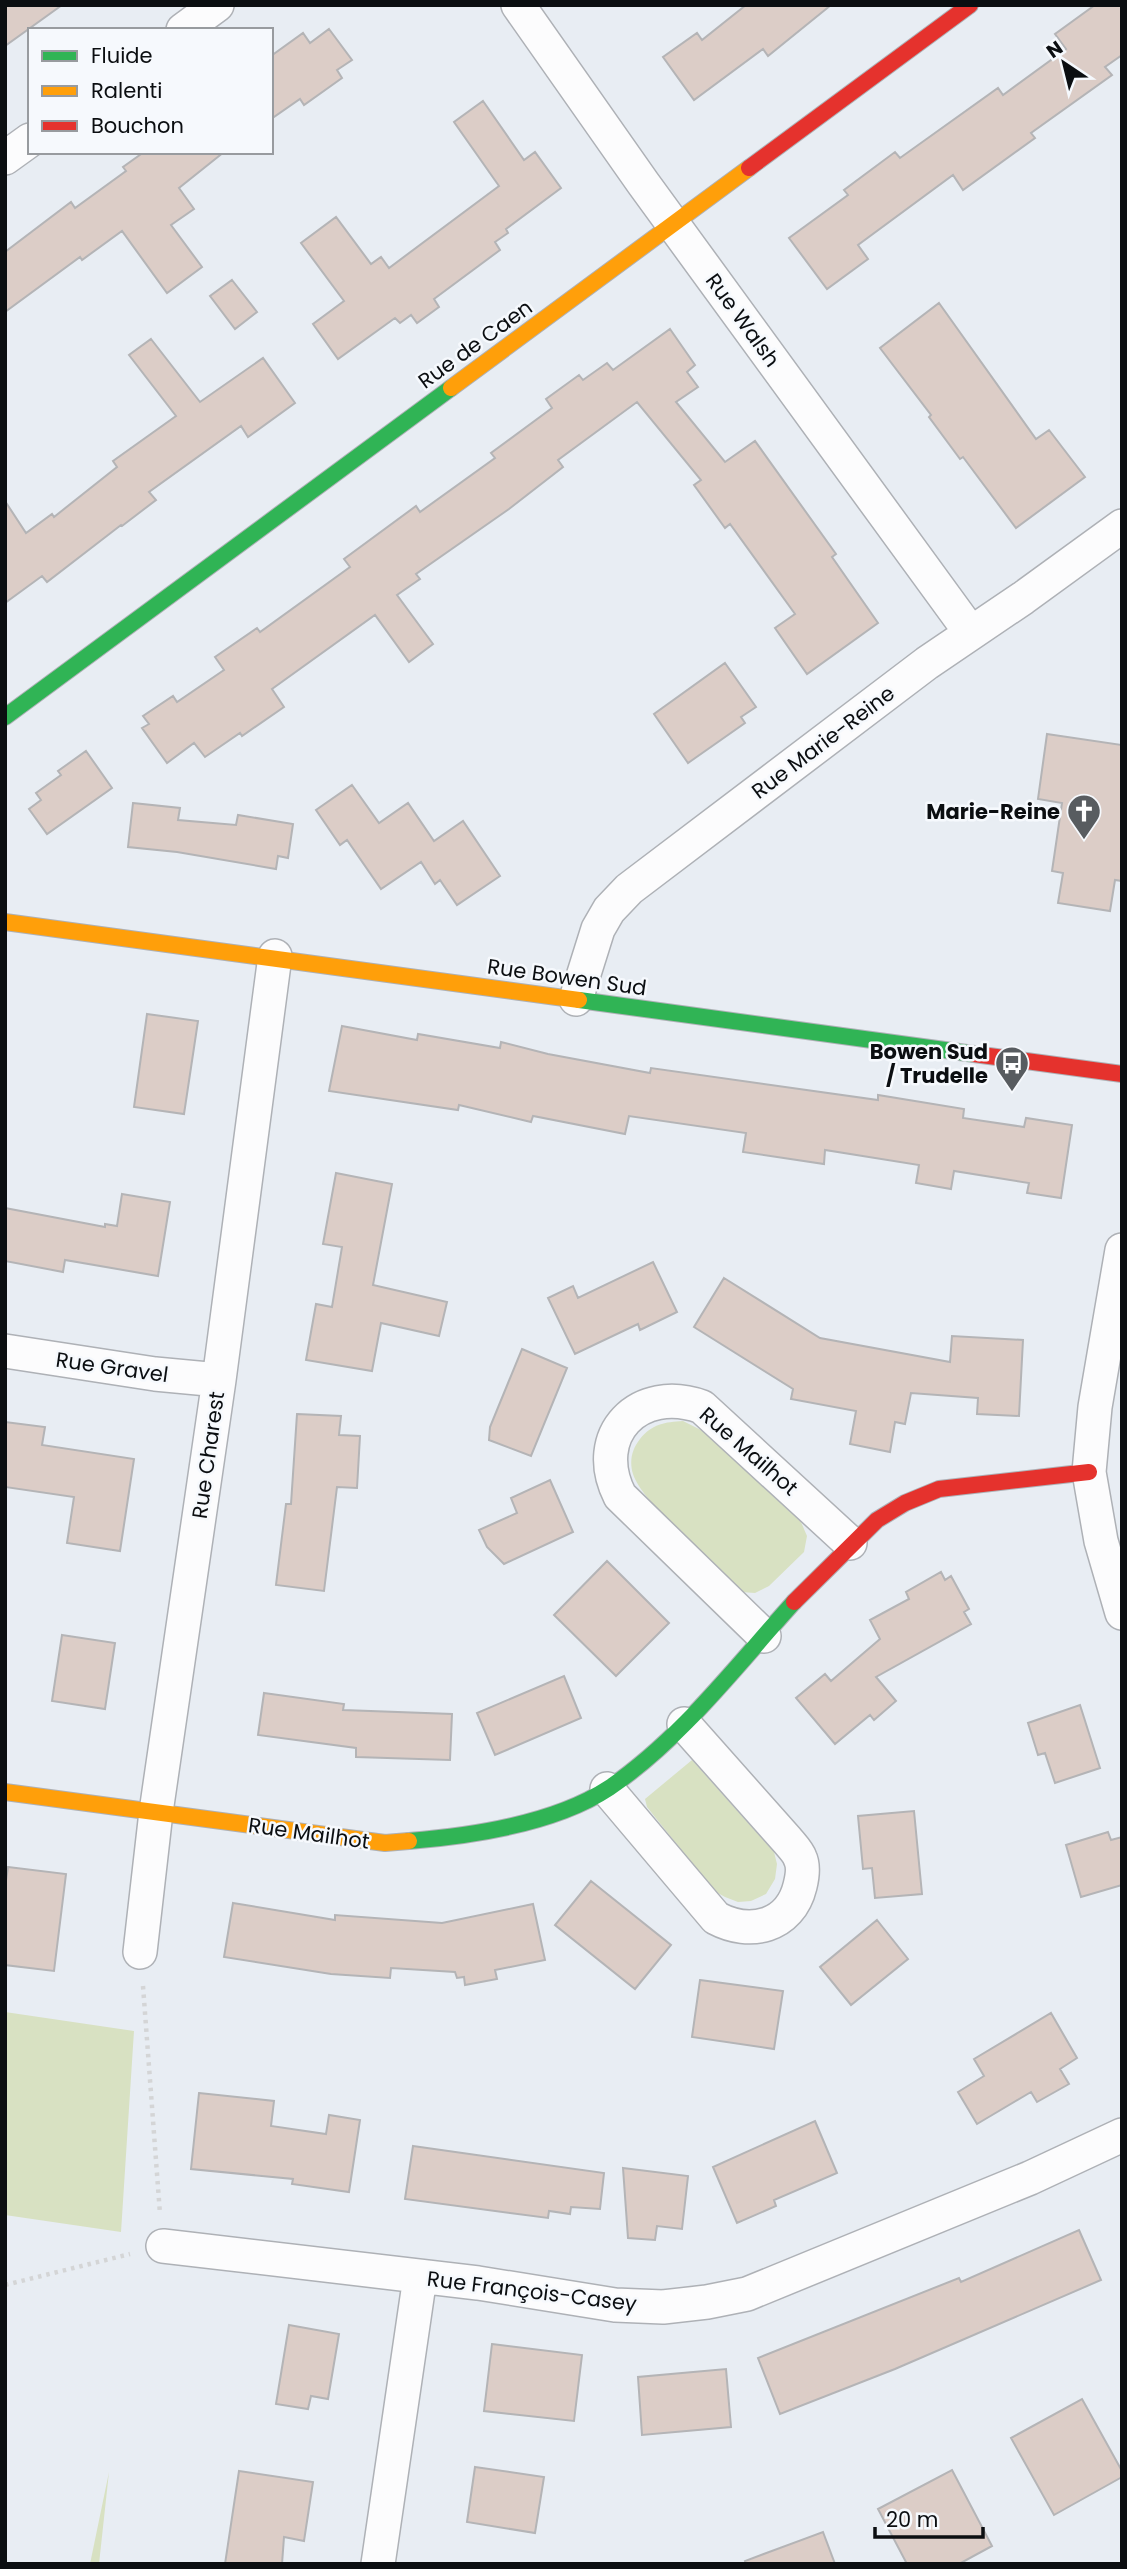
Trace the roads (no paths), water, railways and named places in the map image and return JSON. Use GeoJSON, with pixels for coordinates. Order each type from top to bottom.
{"type":"FeatureCollection","features":[{"type":"Feature","properties":{"kind":"street"},"geometry":{"type":"LineString","coordinates":[[186,28],[217,5]]}},
{"type":"Feature","properties":{"kind":"street","name":"Rue Walsh"},"geometry":{"type":"LineString","coordinates":[[518,5],[673,224],[971,633]]}},
{"type":"Feature","properties":{"kind":"street","name":"Rue de Caen"},"geometry":{"type":"LineString","coordinates":[[5,717],[970,5]]}},
{"type":"Feature","properties":{"kind":"street"},"geometry":{"type":"LineString","coordinates":[[5,158],[28,141]]}},
{"type":"Feature","properties":{"kind":"street","name":"Rue Marie-Reine"},"geometry":{"type":"LineString","coordinates":[[576,999],[598,929],[609,910],[629,889],[927,663],[1122,526]]}},
{"type":"Feature","properties":{"kind":"street","name":"Rue Bowen Sud"},"geometry":{"type":"LineString","coordinates":[[5,922],[1122,1074]]}},
{"type":"Feature","properties":{"kind":"street","name":"Rue Charest"},"geometry":{"type":"LineString","coordinates":[[140,1952],[156,1812],[219,1380],[275,957]]}},
{"type":"Feature","properties":{"kind":"street"},"geometry":{"type":"LineString","coordinates":[[1122,1250],[1095,1407],[1089,1472],[1101,1541],[1122,1612]]}},
{"type":"Feature","properties":{"kind":"street","name":"Rue Gravel"},"geometry":{"type":"LineString","coordinates":[[5,1351],[155,1374],[219,1380]]}},
{"type":"Feature","properties":{"kind":"street","name":"Rue Mailhot"},"geometry":{"type":"LineString","coordinates":[[764,1636],[620,1496],[613,1483],[610,1452],[622,1425],[642,1408],[667,1399],[702,1407],[850,1543]]}},
{"type":"Feature","properties":{"kind":"street","name":"Rue Mailhot"},"geometry":{"type":"LineString","coordinates":[[5,1792],[385,1843],[449,1838],[499,1829],[566,1809],[607,1789],[649,1757],[684,1724],[850,1543],[877,1520],[905,1503],[939,1489],[1089,1472]]}},
{"type":"Feature","properties":{"kind":"street"},"geometry":{"type":"LineString","coordinates":[[607,1789],[716,1918],[730,1926],[746,1928],[762,1926],[789,1910],[803,1877],[800,1858],[684,1724]]}},
{"type":"Feature","properties":{"kind":"street","name":"Rue François-Casey"},"geometry":{"type":"LineString","coordinates":[[163,2246],[478,2283],[615,2305],[663,2307],[747,2294],[1017,2184],[1122,2135]]}},
{"type":"Feature","properties":{"kind":"street"},"geometry":{"type":"LineString","coordinates":[[378,2564],[420,2277]]}},
{"type":"Feature","properties":{"kind":"place","name":"Marie-Reine"},"geometry":{"type":"Point","coordinates":[1084,841]}},
{"type":"Feature","properties":{"kind":"place","name":"Bowen Sud / Trudelle"},"geometry":{"type":"Point","coordinates":[1012,1093]}}]}
